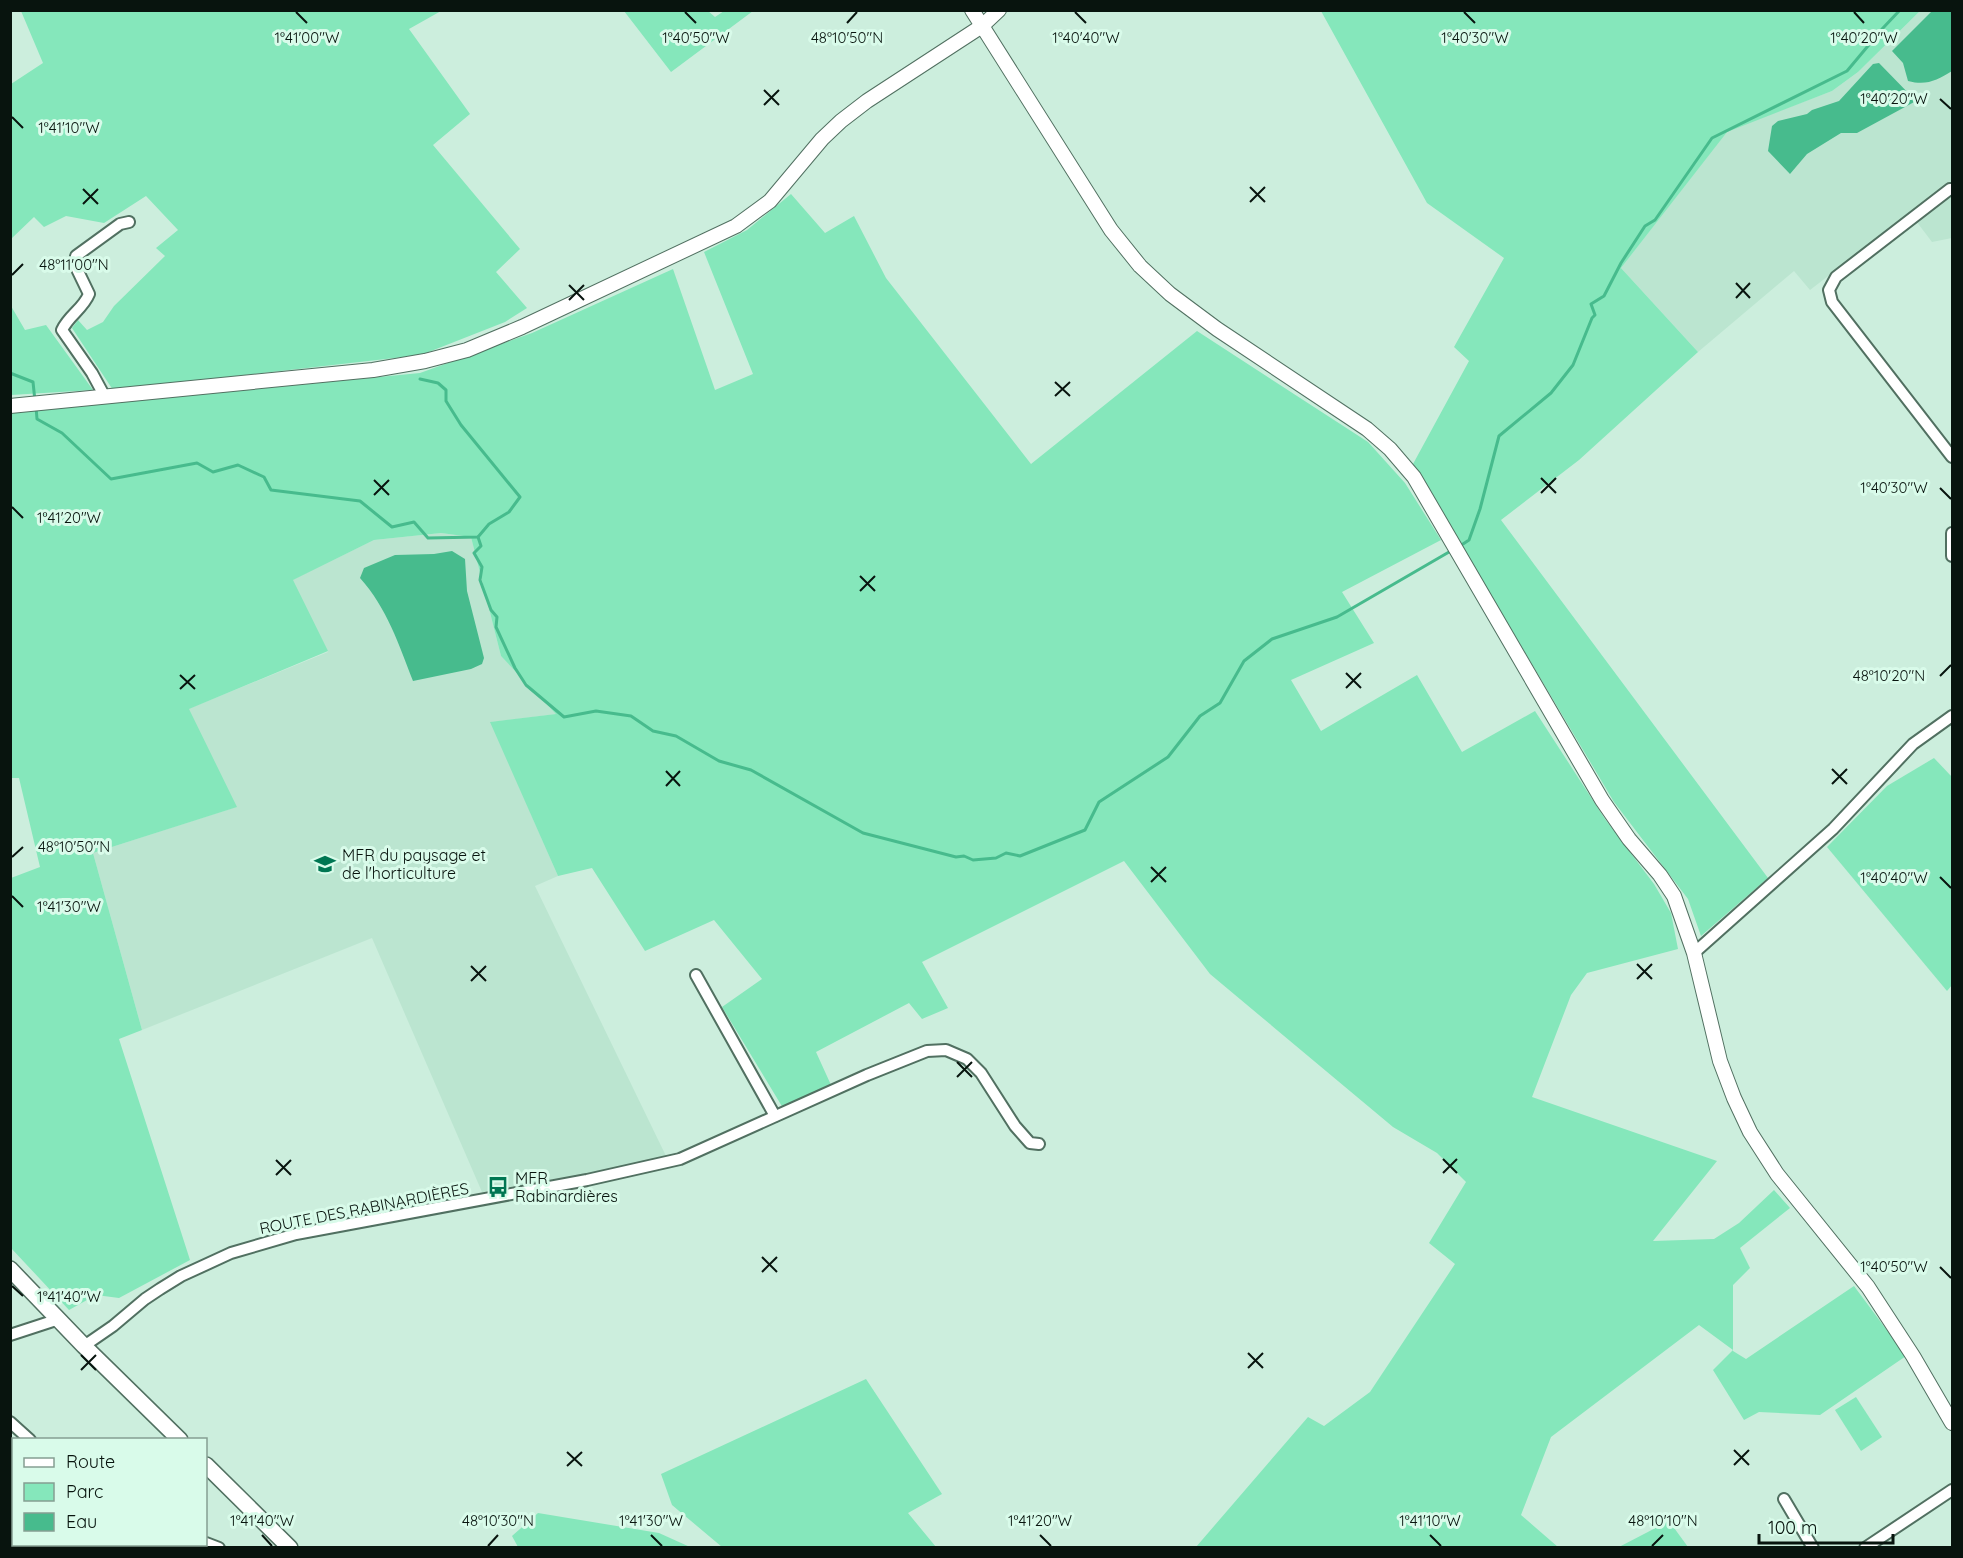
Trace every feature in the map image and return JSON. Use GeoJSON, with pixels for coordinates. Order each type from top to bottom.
{"type":"FeatureCollection","features":[{"type":"Feature","properties":{"kind":"main road"},"geometry":{"type":"LineString","coordinates":[[10,1269],[178,1438]]}},
{"type":"Feature","properties":{"kind":"main road"},"geometry":{"type":"LineString","coordinates":[[207,1466],[285,1546]]}},
{"type":"Feature","properties":{"kind":"street"},"geometry":{"type":"LineString","coordinates":[[972,10],[1111,230],[1140,266],[1170,294],[1217,329],[1367,429],[1390,449],[1414,477],[1602,800],[1674,896],[1694,952],[1720,1061],[1750,1132],[1777,1174],[1868,1287],[1953,1423]]}},
{"type":"Feature","properties":{"kind":"street"},"geometry":{"type":"LineString","coordinates":[[10,406],[373,370],[425,361],[467,350],[736,226],[770,201],[822,139],[841,121],[867,101],[982,26],[999,10]]}},
{"type":"Feature","properties":{"kind":"street"},"geometry":{"type":"LineString","coordinates":[[1950,189],[1836,277],[1829,290],[1832,302],[1953,457]]}},
{"type":"Feature","properties":{"kind":"street"},"geometry":{"type":"LineString","coordinates":[[105,398],[92,373],[62,330],[67,319],[85,303],[89,294],[75,265],[76,256],[120,224],[129,222]]}},
{"type":"Feature","properties":{"kind":"street"},"geometry":{"type":"LineString","coordinates":[[1953,533],[1953,556]]}},
{"type":"Feature","properties":{"kind":"street"},"geometry":{"type":"LineString","coordinates":[[1694,952],[1712,939],[1833,829],[1913,744],[1953,716]]}},
{"type":"Feature","properties":{"kind":"street"},"geometry":{"type":"LineString","coordinates":[[696,975],[775,1116]]}},
{"type":"Feature","properties":{"kind":"street","name":"ROUTE DES RABINARDIÈRES"},"geometry":{"type":"LineString","coordinates":[[84,1346],[160,1289],[181,1276],[231,1253],[296,1234],[587,1180],[680,1159],[867,1075],[927,1051],[946,1050],[957,1053],[974,1065],[995,1093],[1015,1126],[1030,1143],[1039,1144]]}},
{"type":"Feature","properties":{"kind":"street"},"geometry":{"type":"LineString","coordinates":[[10,1335],[59,1319]]}},
{"type":"Feature","properties":{"kind":"street"},"geometry":{"type":"LineString","coordinates":[[10,1422],[28,1438]]}},
{"type":"Feature","properties":{"kind":"street"},"geometry":{"type":"LineString","coordinates":[[1866,1548],[1953,1490]]}},
{"type":"Feature","properties":{"kind":"street"},"geometry":{"type":"LineString","coordinates":[[1784,1499],[1812,1548]]}},
{"type":"Feature","properties":{"kind":"shaded area"},"geometry":{"type":"Polygon","coordinates":[[[1920,11],[1952,11],[1952,238],[1932,242],[1910,213],[1810,290],[1794,271],[1698,352],[1621,268],[1727,131],[1832,91],[1858,72],[1920,11]]]}},
{"type":"Feature","properties":{"kind":"shaded area","name":"MFR du paysage et de l'horticulture"},"geometry":{"type":"Polygon","coordinates":[[[441,533],[471,537],[501,656],[557,714],[491,722],[558,876],[535,886],[666,1156],[570,1177],[482,1192],[372,938],[142,1030],[93,853],[236,807],[188,709],[328,652],[292,580],[374,540],[441,533]]]}},
{"type":"Feature","properties":{"kind":"green space"},"geometry":{"type":"Polygon","coordinates":[[[21,11],[441,11],[409,29],[470,114],[433,145],[520,249],[496,272],[527,308],[505,322],[421,355],[113,390],[72,328],[78,320],[87,330],[103,322],[114,306],[165,256],[156,248],[178,230],[146,196],[104,223],[66,216],[44,227],[34,217],[11,239],[11,84],[43,63],[21,11]]]}},
{"type":"Feature","properties":{"kind":"green space"},"geometry":{"type":"Polygon","coordinates":[[[624,11],[708,11],[715,17],[724,11],[753,11],[671,72],[624,11]]]}},
{"type":"Feature","properties":{"kind":"green space"},"geometry":{"type":"Polygon","coordinates":[[[1321,11],[1920,11],[1858,72],[1832,91],[1727,132],[1621,268],[1698,352],[1579,460],[1501,520],[1768,878],[1701,936],[1688,899],[1614,802],[1413,464],[1469,361],[1454,347],[1504,258],[1427,203],[1321,11]]]}},
{"type":"Feature","properties":{"kind":"green space"},"geometry":{"type":"Polygon","coordinates":[[[791,194],[825,233],[854,216],[886,278],[1031,464],[1197,331],[1368,442],[1405,483],[1441,540],[1342,592],[1374,643],[1291,680],[1321,731],[1417,675],[1462,752],[1535,711],[1605,819],[1654,884],[1671,913],[1678,949],[1587,973],[1571,995],[1532,1097],[1717,1161],[1653,1241],[1714,1239],[1739,1223],[1774,1190],[1790,1208],[1740,1248],[1750,1268],[1733,1285],[1733,1350],[1699,1325],[1551,1437],[1521,1515],[1558,1547],[1196,1547],[1308,1417],[1324,1426],[1370,1392],[1455,1264],[1429,1243],[1466,1182],[1437,1153],[1393,1127],[1210,974],[1124,861],[922,962],[948,1008],[922,1019],[909,1003],[816,1052],[831,1085],[783,1108],[722,1007],[762,979],[714,920],[645,951],[592,868],[558,876],[490,722],[556,714],[501,656],[471,537],[441,533],[374,540],[293,580],[328,651],[189,709],[237,807],[93,853],[142,1030],[119,1039],[190,1260],[119,1298],[96,1295],[69,1310],[11,1248],[11,878],[40,867],[19,778],[11,778],[11,413],[420,373],[532,333],[673,269],[715,390],[753,374],[704,252],[747,230],[791,194]]]}},
{"type":"Feature","properties":{"kind":"green space"},"geometry":{"type":"Polygon","coordinates":[[[11,306],[25,330],[46,325],[93,390],[11,395],[11,306]]]}},
{"type":"Feature","properties":{"kind":"green space"},"geometry":{"type":"Polygon","coordinates":[[[1934,758],[1952,777],[1952,985],[1947,991],[1827,847],[1887,786],[1934,758]]]}},
{"type":"Feature","properties":{"kind":"green space"},"geometry":{"type":"Polygon","coordinates":[[[1854,1286],[1906,1356],[1820,1415],[1759,1412],[1744,1420],[1713,1370],[1733,1350],[1746,1359],[1854,1286]]]}},
{"type":"Feature","properties":{"kind":"green space"},"geometry":{"type":"Polygon","coordinates":[[[866,1379],[942,1494],[908,1513],[936,1547],[722,1547],[672,1505],[661,1474],[866,1379]]]}},
{"type":"Feature","properties":{"kind":"green space"},"geometry":{"type":"Polygon","coordinates":[[[1856,1397],[1882,1437],[1861,1451],[1835,1410],[1856,1397]]]}},
{"type":"Feature","properties":{"kind":"green space"},"geometry":{"type":"Polygon","coordinates":[[[538,1513],[659,1533],[690,1547],[518,1547],[512,1536],[538,1513]]]}},
{"type":"Feature","properties":{"kind":"green space"},"geometry":{"type":"Polygon","coordinates":[[[1669,1521],[1688,1547],[1619,1547],[1669,1521]]]}},
{"type":"Feature","properties":{"kind":"water"},"geometry":{"type":"Polygon","coordinates":[[[1932,11],[1952,11],[1952,71],[1931,81],[1921,83],[1908,81],[1903,63],[1892,51],[1932,11]]]}},
{"type":"Feature","properties":{"kind":"water"},"geometry":{"type":"Polygon","coordinates":[[[1879,63],[1916,101],[1857,133],[1841,133],[1807,154],[1790,174],[1768,151],[1772,126],[1778,121],[1807,114],[1812,110],[1839,101],[1873,64],[1879,63]]]}},
{"type":"Feature","properties":{"kind":"water"},"geometry":{"type":"Polygon","coordinates":[[[452,551],[465,559],[467,591],[484,658],[482,664],[471,669],[413,681],[385,614],[360,578],[364,568],[395,555],[452,551]]]}},
{"type":"Feature","properties":{"kind":"waterway"},"geometry":{"type":"LineString","coordinates":[[1463,544],[1469,540],[1480,509],[1499,436],[1551,393],[1573,365],[1595,315],[1591,304],[1604,296],[1621,263],[1645,226],[1655,220],[1712,138],[1847,71],[1900,10]]}},
{"type":"Feature","properties":{"kind":"waterway"},"geometry":{"type":"LineString","coordinates":[[10,373],[33,382],[35,401]]}},
{"type":"Feature","properties":{"kind":"waterway"},"geometry":{"type":"LineString","coordinates":[[36,407],[37,419],[62,433],[111,479],[197,463],[213,472],[238,465],[264,477],[271,490],[360,501],[392,527],[414,522],[428,538],[478,537],[489,524],[509,512],[520,497],[461,425],[446,401],[446,390],[438,383],[420,379]]}},
{"type":"Feature","properties":{"kind":"waterway"},"geometry":{"type":"LineString","coordinates":[[478,537],[481,546],[474,553],[482,567],[480,580],[491,610],[497,617],[496,627],[515,668],[526,685],[564,717],[596,711],[631,716],[653,731],[676,736],[719,761],[751,770],[863,833],[973,860],[996,858],[1006,853],[1020,856],[1085,830],[1099,802],[1168,757],[1200,716],[1220,703],[1244,661],[1272,639],[1337,617],[1449,552]]}},
{"type":"Feature","properties":{"kind":"place","name":"MFR du paysage et de l'horticulture"},"geometry":{"type":"Point","coordinates":[325,864]}},
{"type":"Feature","properties":{"kind":"place","name":"MFR Rabinardières"},"geometry":{"type":"Point","coordinates":[498,1187]}}]}
